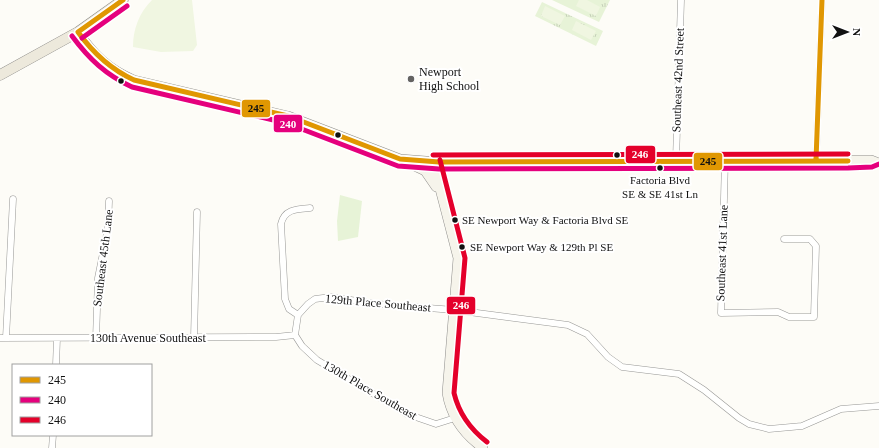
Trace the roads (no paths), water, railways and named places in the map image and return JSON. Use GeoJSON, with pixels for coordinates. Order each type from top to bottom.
{"type":"FeatureCollection","features":[{"type":"Feature","properties":{"kind":"main road"},"geometry":{"type":"LineString","coordinates":[[0,75],[78,32],[123,0]]}},
{"type":"Feature","properties":{"kind":"main road"},"geometry":{"type":"LineString","coordinates":[[78,32],[98,59],[119,74],[134,80],[288,116],[400,159],[428,174],[442,197]]}},
{"type":"Feature","properties":{"kind":"main road"},"geometry":{"type":"LineString","coordinates":[[400,159],[432,162],[876,160]]}},
{"type":"Feature","properties":{"kind":"main road"},"geometry":{"type":"LineString","coordinates":[[432,162],[458,258],[447,393],[455,418],[469,437],[483,448]]}},
{"type":"Feature","properties":{"kind":"street","name":"Southeast 42nd Street"},"geometry":{"type":"LineString","coordinates":[[676,160],[681,0]]}},
{"type":"Feature","properties":{"kind":"street"},"geometry":{"type":"LineString","coordinates":[[816,160],[822,0]]}},
{"type":"Feature","properties":{"kind":"street","name":"Southeast 41st Lane"},"geometry":{"type":"LineString","coordinates":[[725,160],[721,313],[778,312],[789,318],[814,317],[816,246],[810,239],[784,239]]}},
{"type":"Feature","properties":{"kind":"street"},"geometry":{"type":"LineString","coordinates":[[3,338],[13,199]]}},
{"type":"Feature","properties":{"kind":"street","name":"Southeast 45th Lane"},"geometry":{"type":"LineString","coordinates":[[96,339],[98,278],[108,228],[110,202]]}},
{"type":"Feature","properties":{"kind":"street"},"geometry":{"type":"LineString","coordinates":[[295,335],[298,315],[289,309],[285,299],[281,224],[282,218],[289,212],[310,208]]}},
{"type":"Feature","properties":{"kind":"street"},"geometry":{"type":"LineString","coordinates":[[194,338],[197,212]]}},
{"type":"Feature","properties":{"kind":"street","name":"129th Place Southeast"},"geometry":{"type":"LineString","coordinates":[[298,315],[308,304],[323,297],[344,298],[395,306],[454,310],[568,325],[587,334],[608,357],[622,367],[679,374],[704,390],[739,418],[760,427],[779,429],[802,426],[841,409],[879,406]]}},
{"type":"Feature","properties":{"kind":"street","name":"130th Avenue Southeast"},"geometry":{"type":"LineString","coordinates":[[3,338],[194,338],[276,337],[295,335]]}},
{"type":"Feature","properties":{"kind":"street","name":"130th Place Southeast"},"geometry":{"type":"LineString","coordinates":[[295,335],[302,346],[317,360],[407,414],[436,424],[455,418]]}},
{"type":"Feature","properties":{"kind":"street"},"geometry":{"type":"LineString","coordinates":[[56,364],[57,338]]}},
{"type":"Feature","properties":{"kind":"street"},"geometry":{"type":"LineString","coordinates":[[52,448],[53,436]]}},
{"type":"Feature","properties":{"kind":"place","name":"Newport High School"},"geometry":{"type":"Point","coordinates":[411,79]}},
{"type":"Feature","properties":{"kind":"place","name":"Factoria Blvd SE & SE 41st Ln"},"geometry":{"type":"Point","coordinates":[660,168]}},
{"type":"Feature","properties":{"kind":"place","name":"SE Newport Way & Factoria Blvd SE"},"geometry":{"type":"Point","coordinates":[455,220]}},
{"type":"Feature","properties":{"kind":"place","name":"SE Newport Way & 129th Pl SE"},"geometry":{"type":"Point","coordinates":[462,247]}}]}
